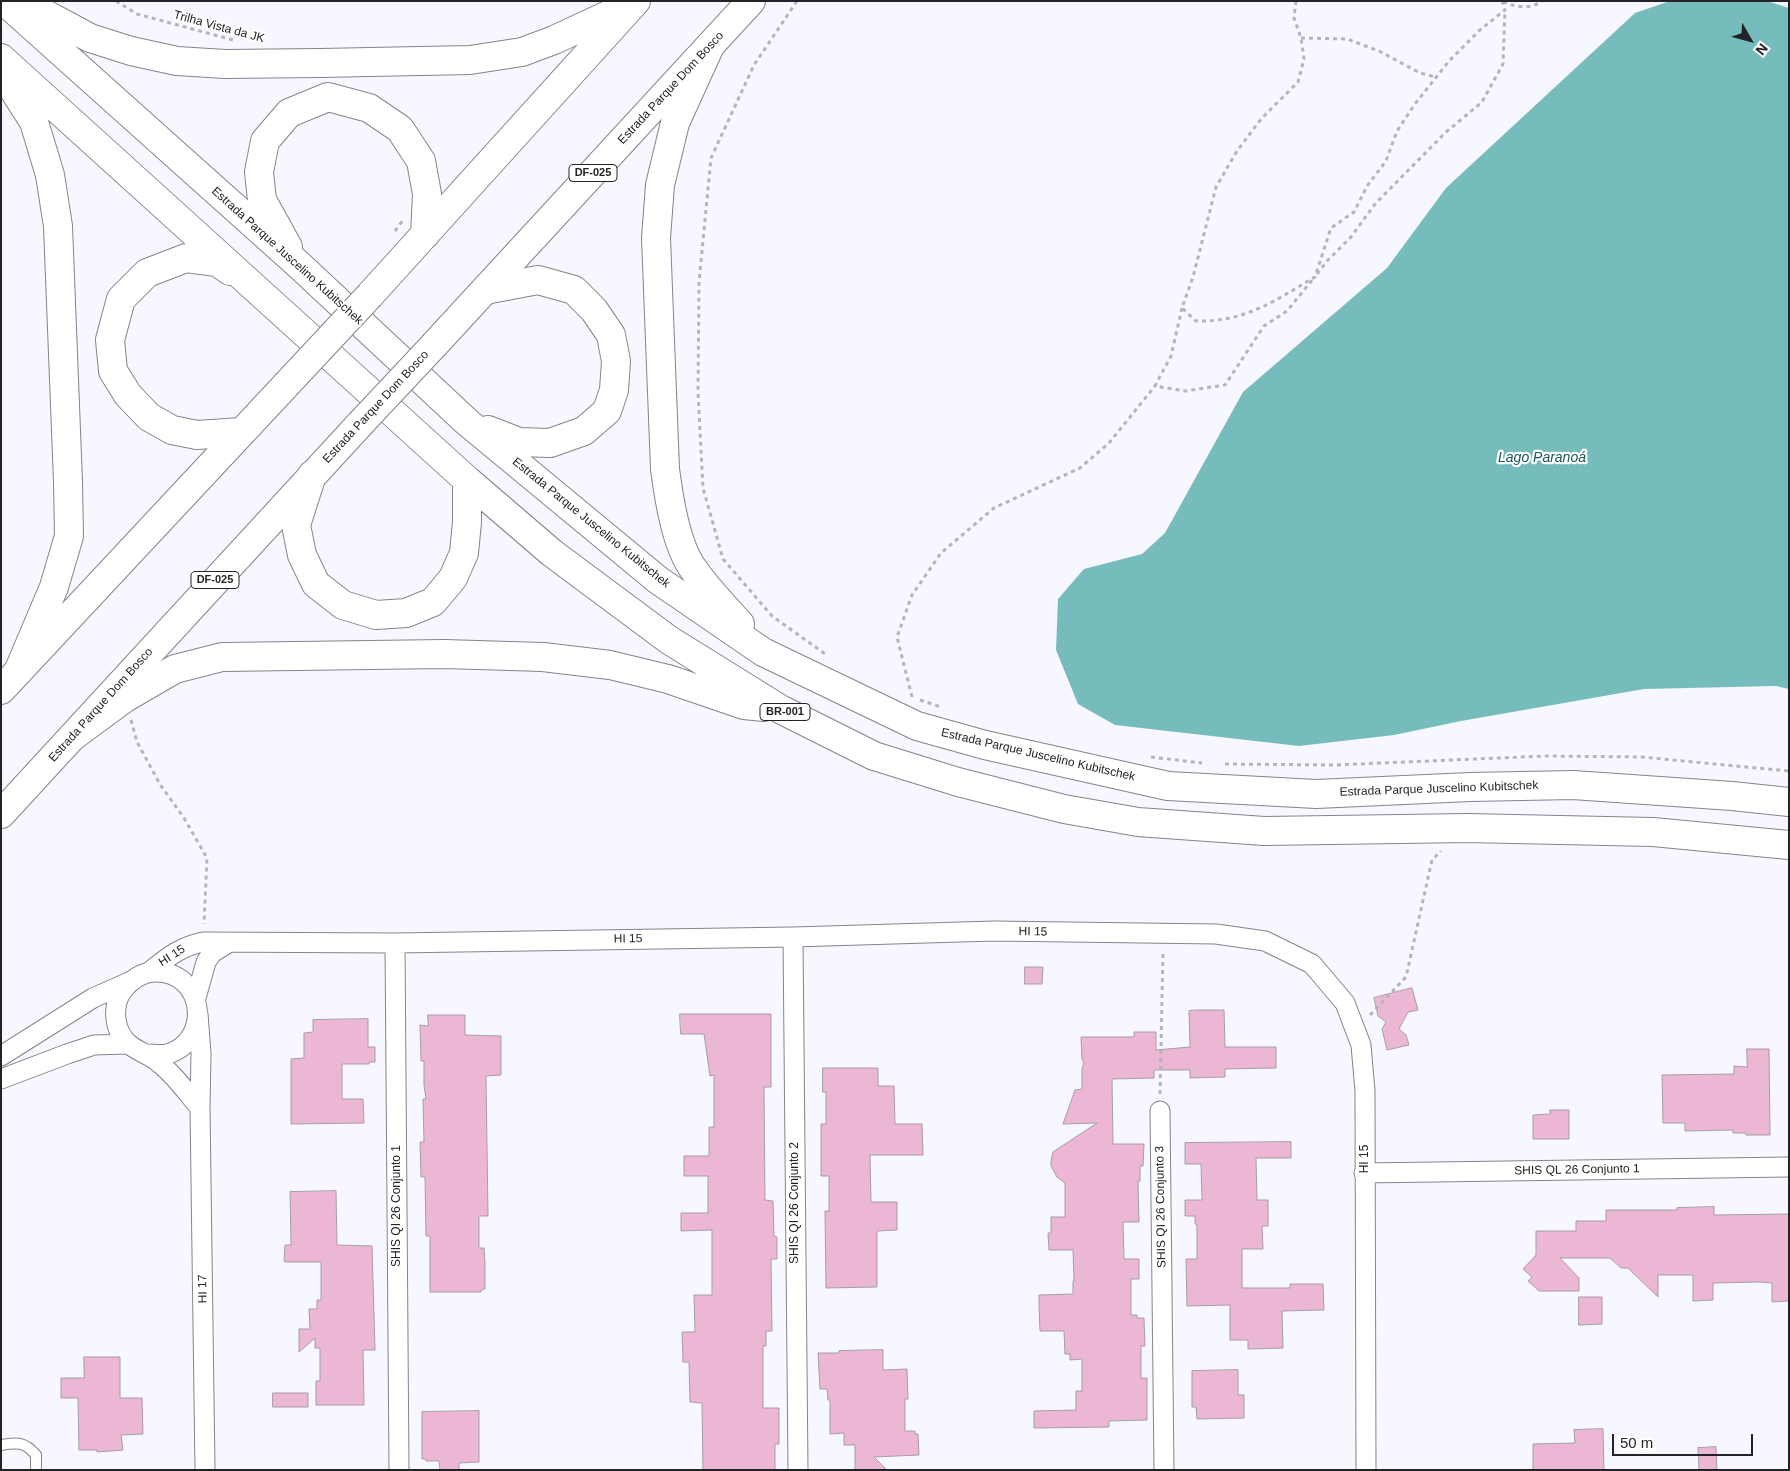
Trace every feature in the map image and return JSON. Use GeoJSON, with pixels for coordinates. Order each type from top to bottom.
{"type":"FeatureCollection","features":[{"type":"Feature","properties":{"kind":"main road","name":"Estrada Parque Dom Bosco"},"geometry":{"type":"LineString","coordinates":[[1,814],[751,1]]}},
{"type":"Feature","properties":{"kind":"main road"},"geometry":{"type":"LineString","coordinates":[[7,4],[28,6],[36,9],[90,38],[131,51],[177,61],[234,64],[470,60],[488,58],[522,52],[554,40],[635,2]]}},
{"type":"Feature","properties":{"kind":"main road"},"geometry":{"type":"LineString","coordinates":[[10,681],[370,295],[635,2]]}},
{"type":"Feature","properties":{"kind":"main road","name":"Estrada Parque Juscelino Kubitschek"},"geometry":{"type":"LineString","coordinates":[[7,4],[298,265],[468,422],[658,580],[763,652],[917,726],[985,745],[1168,786],[1316,794],[1470,787],[1573,785],[1732,796],[1789,802]]}},
{"type":"Feature","properties":{"kind":"main road"},"geometry":{"type":"LineString","coordinates":[[710,46],[675,122],[660,185],[656,238],[665,469],[670,506],[682,545],[693,569],[763,652]]}},
{"type":"Feature","properties":{"kind":"main road","name":"BR-001"},"geometry":{"type":"LineString","coordinates":[[1,58],[467,480],[552,553],[669,640],[780,709],[874,756],[958,782],[1064,809],[1138,822],[1264,831],[1467,828],[1653,832],[1789,845]]}},
{"type":"Feature","properties":{"kind":"main road"},"geometry":{"type":"LineString","coordinates":[[1,70],[34,122],[50,174],[58,226],[69,536],[54,587],[10,681]]}},
{"type":"Feature","properties":{"kind":"main road"},"geometry":{"type":"LineString","coordinates":[[298,265],[262,200],[259,172],[265,141],[289,112],[328,97],[369,108],[400,129],[421,161],[426,194],[425,235]]}},
{"type":"Feature","properties":{"kind":"main road"},"geometry":{"type":"LineString","coordinates":[[241,432],[197,435],[172,430],[149,416],[128,395],[113,371],[110,340],[121,299],[147,273],[186,258],[217,262],[258,290]]}},
{"type":"Feature","properties":{"kind":"main road"},"geometry":{"type":"LineString","coordinates":[[468,422],[519,442],[550,443],[584,431],[607,411],[614,390],[616,361],[611,335],[594,310],[574,290],[538,280],[485,290]]}},
{"type":"Feature","properties":{"kind":"main road"},"geometry":{"type":"LineString","coordinates":[[312,475],[296,525],[302,554],[316,584],[343,605],[376,615],[406,612],[433,602],[453,578],[464,553],[467,522],[467,480]]}},
{"type":"Feature","properties":{"kind":"main road"},"geometry":{"type":"LineString","coordinates":[[72,737],[125,698],[175,669],[222,657],[444,654],[543,657],[610,666],[668,679],[744,705],[780,709]]}},
{"type":"Feature","properties":{"kind":"street","name":"HI 15"},"geometry":{"type":"LineString","coordinates":[[148,972],[174,952],[189,945],[203,942],[228,944],[395,943],[793,937],[994,931],[1216,934],[1265,941],[1312,964],[1345,1003],[1361,1045],[1365,1091],[1366,1470]]}},
{"type":"Feature","properties":{"kind":"street","name":"SHIS QI 26 Conjunto 2"},"geometry":{"type":"LineString","coordinates":[[793,937],[798,1470]]}},
{"type":"Feature","properties":{"kind":"street","name":"SHIS QI 26 Conjunto 1"},"geometry":{"type":"LineString","coordinates":[[395,943],[399,1470]]}},
{"type":"Feature","properties":{"kind":"street"},"geometry":{"type":"LineString","coordinates":[[148,1054],[166,1054],[182,1046],[194,1032],[206,962],[212,953],[228,944]]}},
{"type":"Feature","properties":{"kind":"street"},"geometry":{"type":"LineString","coordinates":[[1,1056],[93,998],[148,972],[164,972],[177,977],[188,986],[197,1006]]}},
{"type":"Feature","properties":{"kind":"street"},"geometry":{"type":"LineString","coordinates":[[130,982],[119,995],[115,1012],[118,1030],[128,1044],[148,1054],[160,1063],[200,1108]]}},
{"type":"Feature","properties":{"kind":"street","name":"HI 17"},"geometry":{"type":"LineString","coordinates":[[197,1006],[202,1053],[200,1108],[205,1470]]}},
{"type":"Feature","properties":{"kind":"street"},"geometry":{"type":"LineString","coordinates":[[1,1079],[94,1045],[128,1044]]}},
{"type":"Feature","properties":{"kind":"street","name":"SHIS QI 26 Conjunto 3"},"geometry":{"type":"LineString","coordinates":[[1160,1111],[1164,1470]]}},
{"type":"Feature","properties":{"kind":"street","name":"SHIS QL 26 Conjunto 1"},"geometry":{"type":"LineString","coordinates":[[1364,1173],[1789,1167]]}},
{"type":"Feature","properties":{"kind":"lane"},"geometry":{"type":"LineString","coordinates":[[1,1445],[15,1442],[29,1446],[36,1455],[36,1470]]}},
{"type":"Feature","properties":{"kind":"path","name":"Trilha Vista da JK"},"geometry":{"type":"LineString","coordinates":[[116,1],[137,14],[241,42]]}},
{"type":"Feature","properties":{"kind":"path"},"geometry":{"type":"LineString","coordinates":[[797,1],[754,66],[712,158],[699,282],[698,392],[703,488],[723,559],[772,616],[835,661]]}},
{"type":"Feature","properties":{"kind":"path"},"geometry":{"type":"LineString","coordinates":[[912,697],[896,637],[912,595],[941,553],[994,508],[1080,468],[1109,443],[1156,386],[1171,356],[1182,308],[1193,277],[1216,188],[1237,150],[1261,119],[1298,82],[1304,59],[1301,38],[1294,18],[1296,1]]}},
{"type":"Feature","properties":{"kind":"path"},"geometry":{"type":"LineString","coordinates":[[1502,2],[1513,6],[1534,7],[1542,1]]}},
{"type":"Feature","properties":{"kind":"path"},"geometry":{"type":"LineString","coordinates":[[1156,386],[1185,391],[1225,385],[1264,326],[1287,311],[1328,260],[1351,237],[1375,204],[1445,133],[1482,102],[1503,64],[1505,10],[1502,2]]}},
{"type":"Feature","properties":{"kind":"path"},"geometry":{"type":"LineString","coordinates":[[1182,308],[1196,321],[1217,321],[1243,316],[1274,302],[1314,277],[1331,228],[1354,212],[1367,186],[1386,161],[1397,131],[1415,104],[1449,61],[1505,10]]}},
{"type":"Feature","properties":{"kind":"path"},"geometry":{"type":"LineString","coordinates":[[1301,38],[1347,38],[1379,51],[1420,73],[1436,77]]}},
{"type":"Feature","properties":{"kind":"path"},"geometry":{"type":"LineString","coordinates":[[903,694],[943,708]]}},
{"type":"Feature","properties":{"kind":"path"},"geometry":{"type":"LineString","coordinates":[[125,698],[138,742],[161,786],[184,818],[207,858],[203,942]]}},
{"type":"Feature","properties":{"kind":"path"},"geometry":{"type":"LineString","coordinates":[[1143,756],[1210,764]]}},
{"type":"Feature","properties":{"kind":"path"},"geometry":{"type":"LineString","coordinates":[[1220,764],[1335,765],[1545,756],[1632,757],[1729,764],[1789,771]]}},
{"type":"Feature","properties":{"kind":"path"},"geometry":{"type":"LineString","coordinates":[[1345,1003],[1369,1016],[1406,977],[1432,860],[1467,828]]}},
{"type":"Feature","properties":{"kind":"path"},"geometry":{"type":"LineString","coordinates":[[1160,1111],[1163,945]]}},
{"type":"Feature","properties":{"kind":"water","name":"Lago Paranoá"},"geometry":{"type":"Polygon","coordinates":[[[1670,1],[1767,1],[1789,8],[1789,689],[1776,686],[1644,689],[1461,721],[1394,735],[1299,746],[1115,725],[1078,704],[1056,650],[1058,599],[1084,569],[1142,554],[1165,533],[1243,392],[1387,268],[1446,188],[1635,13],[1670,1]]]}},
{"type":"Feature","properties":{"kind":"building"},"geometry":{"type":"Polygon","coordinates":[[[1025,967],[1043,967],[1042,984],[1025,984],[1025,967]]]}},
{"type":"Feature","properties":{"kind":"building"},"geometry":{"type":"Polygon","coordinates":[[[1412,988],[1418,1010],[1408,1012],[1399,1029],[1406,1035],[1409,1045],[1387,1050],[1382,1029],[1386,1022],[1378,1016],[1374,998],[1412,988]]]}},
{"type":"Feature","properties":{"kind":"building"},"geometry":{"type":"Polygon","coordinates":[[[1224,1010],[1225,1047],[1276,1047],[1276,1068],[1225,1069],[1225,1077],[1190,1078],[1190,1070],[1154,1070],[1154,1078],[1112,1079],[1113,1144],[1144,1144],[1143,1166],[1140,1166],[1140,1181],[1138,1181],[1139,1222],[1123,1222],[1124,1259],[1139,1259],[1139,1279],[1131,1279],[1131,1315],[1137,1315],[1137,1318],[1144,1318],[1145,1346],[1141,1346],[1141,1378],[1147,1378],[1147,1420],[1109,1421],[1109,1427],[1034,1428],[1034,1411],[1076,1410],[1076,1391],[1082,1391],[1082,1359],[1070,1360],[1070,1354],[1065,1354],[1064,1331],[1040,1331],[1039,1305],[1039,1295],[1073,1294],[1073,1250],[1049,1250],[1048,1233],[1051,1233],[1051,1217],[1065,1217],[1065,1183],[1057,1177],[1051,1166],[1053,1152],[1097,1123],[1063,1124],[1075,1090],[1082,1089],[1084,1062],[1082,1060],[1081,1037],[1134,1037],[1134,1032],[1156,1032],[1156,1050],[1190,1047],[1189,1011],[1224,1010]]]}},
{"type":"Feature","properties":{"kind":"building"},"geometry":{"type":"Polygon","coordinates":[[[680,1014],[771,1014],[771,1087],[764,1087],[765,1200],[773,1201],[774,1236],[777,1237],[777,1259],[771,1259],[772,1331],[766,1331],[766,1346],[763,1346],[763,1408],[779,1408],[779,1444],[775,1444],[775,1470],[703,1470],[702,1403],[690,1402],[689,1362],[683,1362],[682,1332],[695,1332],[694,1295],[712,1295],[712,1230],[681,1231],[681,1213],[708,1213],[708,1176],[684,1176],[684,1156],[709,1156],[709,1127],[714,1127],[714,1075],[710,1076],[704,1034],[681,1034],[680,1014]]]}},
{"type":"Feature","properties":{"kind":"building"},"geometry":{"type":"Polygon","coordinates":[[[428,1015],[465,1015],[465,1035],[501,1036],[501,1075],[486,1076],[488,1216],[479,1216],[479,1248],[484,1248],[485,1263],[485,1289],[481,1290],[481,1292],[430,1292],[430,1236],[426,1236],[425,1177],[421,1177],[420,1142],[424,1142],[423,1099],[426,1099],[424,1061],[421,1061],[420,1025],[428,1026],[428,1015]]]}},
{"type":"Feature","properties":{"kind":"building"},"geometry":{"type":"Polygon","coordinates":[[[368,1019],[368,1047],[375,1047],[375,1062],[369,1062],[369,1064],[342,1064],[342,1099],[363,1099],[364,1123],[291,1124],[291,1059],[304,1058],[304,1033],[313,1032],[313,1020],[368,1019]]]}},
{"type":"Feature","properties":{"kind":"building"},"geometry":{"type":"Polygon","coordinates":[[[1747,1049],[1769,1049],[1770,1135],[1746,1135],[1746,1133],[1733,1133],[1733,1130],[1685,1131],[1685,1123],[1663,1123],[1662,1075],[1734,1074],[1734,1066],[1747,1067],[1747,1049]]]}},
{"type":"Feature","properties":{"kind":"building"},"geometry":{"type":"Polygon","coordinates":[[[823,1068],[878,1068],[878,1086],[894,1086],[895,1124],[922,1124],[923,1155],[870,1155],[871,1202],[897,1202],[897,1230],[877,1231],[877,1287],[826,1288],[825,1211],[829,1211],[829,1176],[821,1176],[821,1124],[826,1124],[826,1092],[823,1092],[823,1068]]]}},
{"type":"Feature","properties":{"kind":"building"},"geometry":{"type":"Polygon","coordinates":[[[1550,1110],[1569,1110],[1569,1139],[1533,1139],[1533,1115],[1550,1114],[1550,1110]]]}},
{"type":"Feature","properties":{"kind":"building"},"geometry":{"type":"Polygon","coordinates":[[[1291,1142],[1291,1158],[1256,1158],[1257,1200],[1268,1200],[1268,1226],[1262,1226],[1263,1249],[1242,1249],[1242,1288],[1290,1288],[1290,1284],[1323,1284],[1324,1310],[1282,1311],[1283,1348],[1248,1349],[1248,1340],[1230,1340],[1230,1305],[1187,1306],[1186,1259],[1197,1259],[1197,1225],[1195,1224],[1195,1216],[1185,1216],[1185,1200],[1202,1200],[1201,1164],[1185,1164],[1185,1143],[1291,1142]]]}},
{"type":"Feature","properties":{"kind":"building"},"geometry":{"type":"Polygon","coordinates":[[[336,1191],[337,1245],[372,1246],[375,1350],[363,1350],[364,1405],[316,1405],[316,1381],[320,1381],[320,1348],[315,1348],[315,1338],[299,1352],[299,1329],[310,1329],[309,1309],[317,1309],[317,1300],[321,1300],[321,1262],[284,1261],[285,1245],[291,1245],[290,1192],[336,1191]]]}},
{"type":"Feature","properties":{"kind":"building"},"geometry":{"type":"Polygon","coordinates":[[[1714,1207],[1714,1215],[1789,1214],[1789,1301],[1772,1302],[1772,1283],[1760,1282],[1713,1283],[1713,1300],[1693,1301],[1693,1275],[1658,1275],[1658,1297],[1628,1268],[1621,1268],[1610,1258],[1560,1258],[1579,1278],[1579,1291],[1539,1291],[1528,1281],[1532,1277],[1523,1269],[1536,1255],[1536,1231],[1576,1231],[1576,1221],[1606,1221],[1606,1210],[1677,1210],[1677,1208],[1714,1207]]]}},
{"type":"Feature","properties":{"kind":"building"},"geometry":{"type":"Polygon","coordinates":[[[1579,1297],[1602,1297],[1602,1324],[1579,1325],[1579,1297]]]}},
{"type":"Feature","properties":{"kind":"building"},"geometry":{"type":"Polygon","coordinates":[[[883,1350],[883,1370],[907,1369],[908,1399],[905,1399],[905,1431],[915,1431],[915,1434],[918,1434],[919,1455],[874,1457],[887,1470],[855,1470],[855,1445],[844,1445],[844,1433],[830,1434],[830,1400],[828,1400],[827,1389],[820,1389],[818,1353],[883,1350]]]}},
{"type":"Feature","properties":{"kind":"building"},"geometry":{"type":"Polygon","coordinates":[[[84,1357],[120,1357],[120,1398],[142,1398],[143,1434],[121,1435],[123,1450],[97,1452],[97,1450],[79,1450],[78,1398],[61,1398],[61,1378],[84,1378],[84,1357]]]}},
{"type":"Feature","properties":{"kind":"building"},"geometry":{"type":"Polygon","coordinates":[[[1238,1370],[1238,1395],[1244,1395],[1244,1418],[1197,1419],[1196,1407],[1192,1407],[1192,1371],[1238,1370]]]}},
{"type":"Feature","properties":{"kind":"building"},"geometry":{"type":"Polygon","coordinates":[[[273,1393],[308,1393],[308,1407],[273,1407],[273,1393]]]}},
{"type":"Feature","properties":{"kind":"building"},"geometry":{"type":"Polygon","coordinates":[[[479,1411],[479,1462],[459,1463],[459,1470],[440,1470],[439,1461],[426,1461],[426,1459],[422,1459],[422,1412],[479,1411]]]}},
{"type":"Feature","properties":{"kind":"building"},"geometry":{"type":"Polygon","coordinates":[[[1603,1429],[1604,1470],[1533,1470],[1533,1444],[1575,1443],[1574,1430],[1603,1429]]]}},
{"type":"Feature","properties":{"kind":"building"},"geometry":{"type":"Polygon","coordinates":[[[1716,1447],[1717,1470],[1699,1470],[1698,1448],[1716,1447]]]}}]}
